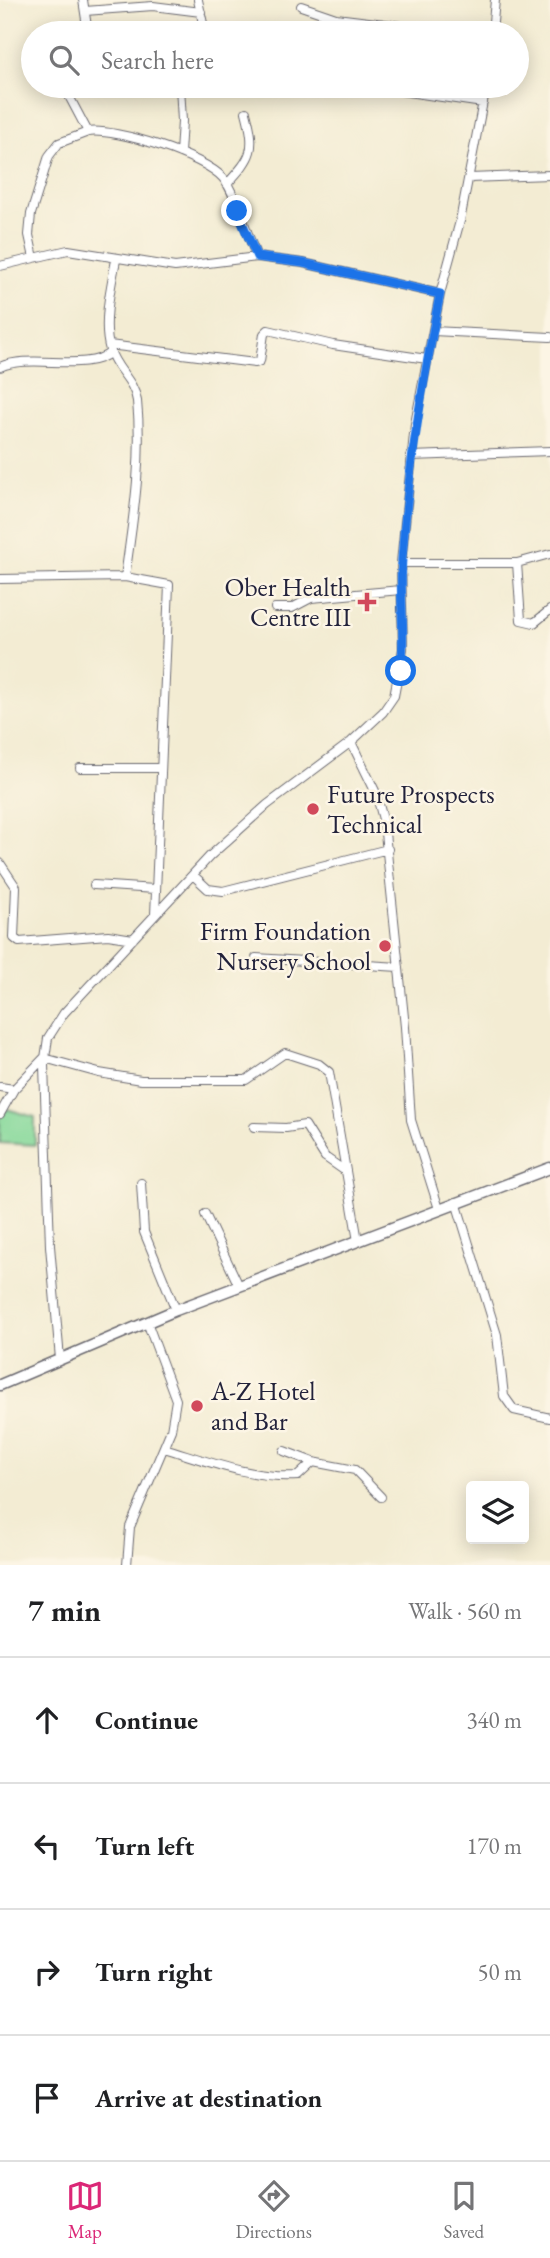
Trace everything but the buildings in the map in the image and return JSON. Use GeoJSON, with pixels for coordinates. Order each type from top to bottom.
{"type":"FeatureCollection","features":[{"type":"Feature","properties":{"kind":"street"},"geometry":{"type":"LineString","coordinates":[[83,0],[87,21]]}},
{"type":"Feature","properties":{"kind":"street"},"geometry":{"type":"LineString","coordinates":[[198,0],[203,21]]}},
{"type":"Feature","properties":{"kind":"street"},"geometry":{"type":"LineString","coordinates":[[493,21],[495,0]]}},
{"type":"Feature","properties":{"kind":"street"},"geometry":{"type":"LineString","coordinates":[[85,11],[153,6],[201,12]]}},
{"type":"Feature","properties":{"kind":"street"},"geometry":{"type":"LineString","coordinates":[[301,6],[336,18],[360,21]]}},
{"type":"Feature","properties":{"kind":"street"},"geometry":{"type":"LineString","coordinates":[[70,98],[88,132]]}},
{"type":"Feature","properties":{"kind":"street"},"geometry":{"type":"LineString","coordinates":[[180,153],[183,121],[181,98]]}},
{"type":"Feature","properties":{"kind":"street"},"geometry":{"type":"LineString","coordinates":[[449,98],[483,103]]}},
{"type":"Feature","properties":{"kind":"street"},"geometry":{"type":"LineString","coordinates":[[60,1359],[50,1246],[44,1058],[48,1038],[58,1020],[192,875],[246,822],[351,742],[383,712],[397,687],[403,649],[401,563],[411,456],[440,294],[469,178],[484,98]]}},
{"type":"Feature","properties":{"kind":"street"},"geometry":{"type":"LineString","coordinates":[[227,184],[249,159],[253,149],[246,113]]}},
{"type":"Feature","properties":{"kind":"street"},"geometry":{"type":"LineString","coordinates":[[34,258],[29,234],[31,214],[49,156],[59,144],[88,132],[104,132],[180,153],[214,171],[227,184],[257,257]]}},
{"type":"Feature","properties":{"kind":"street"},"geometry":{"type":"LineString","coordinates":[[469,178],[550,176]]}},
{"type":"Feature","properties":{"kind":"street"},"geometry":{"type":"LineString","coordinates":[[0,266],[80,250],[116,260],[187,267],[257,257],[303,263],[440,294]]}},
{"type":"Feature","properties":{"kind":"street"},"geometry":{"type":"LineString","coordinates":[[116,260],[111,289],[110,349],[131,381],[137,402],[136,473],[125,577]]}},
{"type":"Feature","properties":{"kind":"street"},"geometry":{"type":"LineString","coordinates":[[110,349],[255,363],[260,361],[264,334],[268,330],[332,345],[427,359]]}},
{"type":"Feature","properties":{"kind":"street"},"geometry":{"type":"LineString","coordinates":[[433,331],[550,337]]}},
{"type":"Feature","properties":{"kind":"street"},"geometry":{"type":"LineString","coordinates":[[0,367],[12,363],[99,361],[110,349]]}},
{"type":"Feature","properties":{"kind":"street"},"geometry":{"type":"LineString","coordinates":[[411,456],[550,451]]}},
{"type":"Feature","properties":{"kind":"street"},"geometry":{"type":"LineString","coordinates":[[401,563],[517,563],[550,554]]}},
{"type":"Feature","properties":{"kind":"street"},"geometry":{"type":"LineString","coordinates":[[517,563],[521,620],[534,623],[550,610]]}},
{"type":"Feature","properties":{"kind":"street"},"geometry":{"type":"LineString","coordinates":[[0,579],[125,577],[169,585],[155,915]]}},
{"type":"Feature","properties":{"kind":"street"},"geometry":{"type":"LineString","coordinates":[[275,608],[292,608],[311,598],[401,590]]}},
{"type":"Feature","properties":{"kind":"street"},"geometry":{"type":"LineString","coordinates":[[351,742],[376,793],[388,849],[411,1120],[439,1209]]}},
{"type":"Feature","properties":{"kind":"street"},"geometry":{"type":"LineString","coordinates":[[80,768],[160,768]]}},
{"type":"Feature","properties":{"kind":"street"},"geometry":{"type":"LineString","coordinates":[[192,875],[208,889],[223,891],[388,849]]}},
{"type":"Feature","properties":{"kind":"street"},"geometry":{"type":"LineString","coordinates":[[2,867],[16,887],[12,927],[14,938],[19,942],[100,935],[133,939]]}},
{"type":"Feature","properties":{"kind":"street"},"geometry":{"type":"LineString","coordinates":[[94,885],[155,889]]}},
{"type":"Feature","properties":{"kind":"street"},"geometry":{"type":"LineString","coordinates":[[256,958],[399,967]]}},
{"type":"Feature","properties":{"kind":"street"},"geometry":{"type":"LineString","coordinates":[[44,1058],[99,1073],[149,1080],[247,1080],[285,1053],[319,1064],[329,1072],[358,1241]]}},
{"type":"Feature","properties":{"kind":"street"},"geometry":{"type":"LineString","coordinates":[[0,1114],[14,1089],[44,1058]]}},
{"type":"Feature","properties":{"kind":"street"},"geometry":{"type":"LineString","coordinates":[[0,1087],[14,1089]]}},
{"type":"Feature","properties":{"kind":"street"},"geometry":{"type":"LineString","coordinates":[[254,1127],[282,1129],[305,1125],[325,1157],[345,1171]]}},
{"type":"Feature","properties":{"kind":"street"},"geometry":{"type":"LineString","coordinates":[[0,1385],[176,1310],[550,1168]]}},
{"type":"Feature","properties":{"kind":"street"},"geometry":{"type":"LineString","coordinates":[[141,1183],[144,1232],[176,1310]]}},
{"type":"Feature","properties":{"kind":"street"},"geometry":{"type":"LineString","coordinates":[[456,1202],[498,1335],[504,1396],[514,1410],[550,1418]]}},
{"type":"Feature","properties":{"kind":"street"},"geometry":{"type":"LineString","coordinates":[[205,1214],[239,1286]]}},
{"type":"Feature","properties":{"kind":"street"},"geometry":{"type":"LineString","coordinates":[[127,1565],[130,1527],[164,1448],[176,1400],[147,1322]]}},
{"type":"Feature","properties":{"kind":"street"},"geometry":{"type":"LineString","coordinates":[[164,1448],[220,1467],[272,1475],[298,1476],[313,1462]]}},
{"type":"Feature","properties":{"kind":"street"},"geometry":{"type":"LineString","coordinates":[[284,1451],[313,1462],[355,1470],[381,1497]]}},
{"type":"Feature","properties":{"kind":"green space"},"geometry":{"type":"Polygon","coordinates":[[[7,1109],[35,1117],[35,1145],[0,1143],[0,1118],[7,1109]]]}},
{"type":"Feature","properties":{"kind":"place","name":"Ober Health Centre III"},"geometry":{"type":"Point","coordinates":[367,602]}},
{"type":"Feature","properties":{"kind":"place","name":"Future Prospects Technical"},"geometry":{"type":"Point","coordinates":[313,809]}},
{"type":"Feature","properties":{"kind":"place","name":"Firm Foundation Nursery School"},"geometry":{"type":"Point","coordinates":[385,946]}},
{"type":"Feature","properties":{"kind":"place","name":"A-Z Hotel and Bar"},"geometry":{"type":"Point","coordinates":[197,1406]}},
{"type":"Feature","properties":{"kind":"route"},"geometry":{"type":"LineString","coordinates":[[237,211],[257,257],[303,263],[440,294],[415,424],[407,493],[401,563],[401,671]]}}]}
